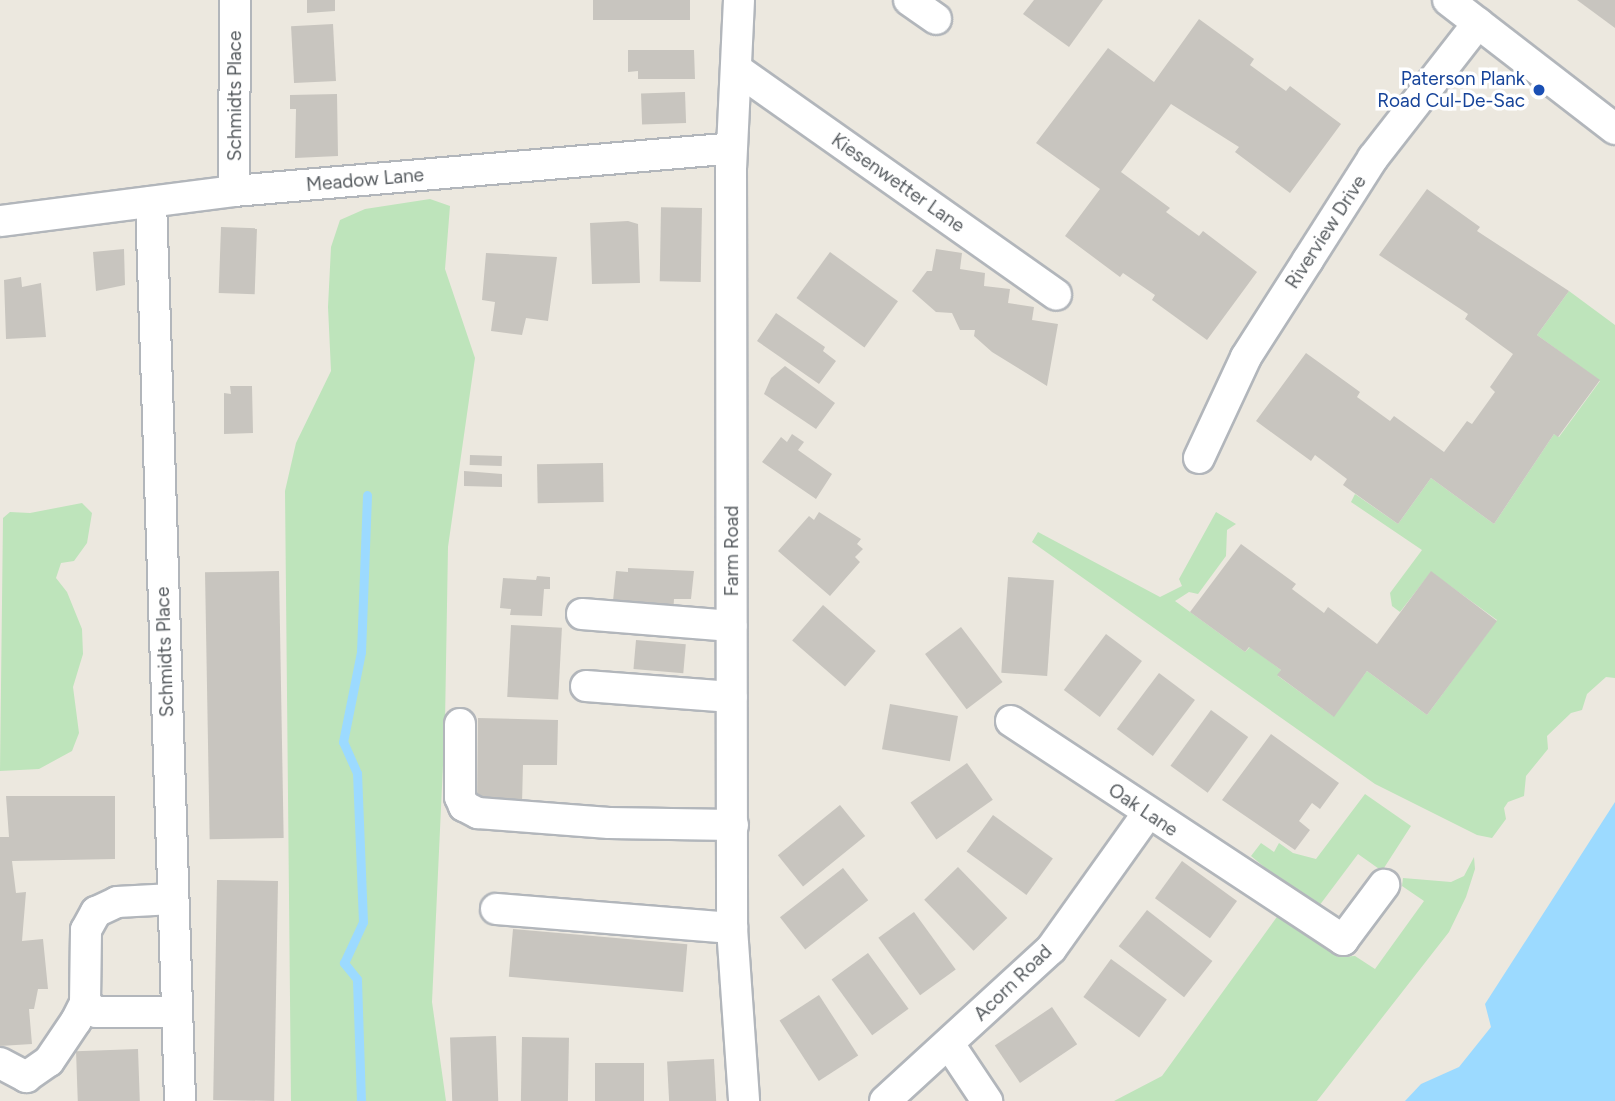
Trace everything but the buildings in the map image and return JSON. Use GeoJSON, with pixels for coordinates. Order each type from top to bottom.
{"type":"FeatureCollection","features":[{"type":"Feature","properties":{"kind":"street","name":"Schmidts Place"},"geometry":{"type":"LineString","coordinates":[[234,191],[235,0]]}},
{"type":"Feature","properties":{"kind":"street","name":"Farm Road"},"geometry":{"type":"LineString","coordinates":[[739,0],[739,71],[731,148],[733,928],[744,1101]]}},
{"type":"Feature","properties":{"kind":"street"},"geometry":{"type":"LineString","coordinates":[[909,0],[936,19]]}},
{"type":"Feature","properties":{"kind":"street"},"geometry":{"type":"LineString","coordinates":[[1448,0],[1615,129]]}},
{"type":"Feature","properties":{"kind":"street","name":"Riverview Drive"},"geometry":{"type":"LineString","coordinates":[[1199,457],[1246,357],[1329,226],[1373,158],[1478,23]]}},
{"type":"Feature","properties":{"kind":"street","name":"Kiesenwetter Lane"},"geometry":{"type":"LineString","coordinates":[[739,71],[1056,295]]}},
{"type":"Feature","properties":{"kind":"street","name":"Meadow Lane"},"geometry":{"type":"LineString","coordinates":[[0,221],[234,191],[731,148]]}},
{"type":"Feature","properties":{"kind":"street","name":"Schmidts Place"},"geometry":{"type":"LineString","coordinates":[[151,202],[180,1101]]}},
{"type":"Feature","properties":{"kind":"street"},"geometry":{"type":"LineString","coordinates":[[582,614],[732,626]]}},
{"type":"Feature","properties":{"kind":"street"},"geometry":{"type":"LineString","coordinates":[[586,686],[732,697]]}},
{"type":"Feature","properties":{"kind":"street","name":"Oak Lane"},"geometry":{"type":"LineString","coordinates":[[1010,721],[1343,940],[1384,885]]}},
{"type":"Feature","properties":{"kind":"street"},"geometry":{"type":"LineString","coordinates":[[460,724],[460,797],[464,806],[478,813],[733,825]]}},
{"type":"Feature","properties":{"kind":"street","name":"Acorn Road"},"geometry":{"type":"LineString","coordinates":[[885,1101],[1051,949],[1148,813]]}},
{"type":"Feature","properties":{"kind":"street"},"geometry":{"type":"LineString","coordinates":[[0,1063],[26,1077],[50,1061],[85,1003],[86,930],[96,912],[117,902],[173,899]]}},
{"type":"Feature","properties":{"kind":"street"},"geometry":{"type":"LineString","coordinates":[[496,909],[733,928]]}},
{"type":"Feature","properties":{"kind":"street"},"geometry":{"type":"LineString","coordinates":[[85,1003],[96,1012],[177,1012]]}},
{"type":"Feature","properties":{"kind":"street"},"geometry":{"type":"LineString","coordinates":[[949,1044],[987,1101]]}},
{"type":"Feature","properties":{"kind":"green space"},"geometry":{"type":"Polygon","coordinates":[[[430,199],[450,206],[445,269],[475,358],[448,547],[445,722],[432,1002],[446,1101],[291,1101],[285,491],[296,443],[331,371],[328,307],[331,247],[340,220],[365,209],[430,199]]]}},
{"type":"Feature","properties":{"kind":"green space"},"geometry":{"type":"Polygon","coordinates":[[[1569,291],[1615,325],[1615,678],[1606,677],[1587,694],[1582,710],[1571,713],[1547,736],[1548,749],[1526,776],[1524,796],[1508,802],[1504,808],[1506,819],[1492,838],[1477,835],[1375,784],[1032,542],[1038,532],[1160,597],[1182,586],[1179,579],[1216,512],[1236,524],[1227,530],[1226,556],[1198,594],[1189,592],[1175,601],[1245,652],[1250,647],[1281,670],[1278,676],[1333,716],[1367,671],[1427,715],[1497,620],[1431,572],[1400,612],[1392,606],[1390,593],[1422,550],[1351,502],[1355,494],[1398,524],[1431,478],[1494,524],[1554,434],[1559,437],[1600,381],[1537,335],[1569,291]]]}},
{"type":"Feature","properties":{"kind":"green space"},"geometry":{"type":"Polygon","coordinates":[[[82,503],[92,513],[87,543],[74,561],[61,563],[56,578],[67,592],[82,629],[83,654],[73,687],[79,733],[72,751],[39,769],[0,771],[3,518],[10,512],[30,513],[82,503]]]}},
{"type":"Feature","properties":{"kind":"green space"},"geometry":{"type":"Polygon","coordinates":[[[1365,794],[1411,826],[1382,871],[1358,854],[1316,910],[1251,856],[1261,843],[1274,852],[1279,843],[1293,853],[1316,859],[1365,794]]]}},
{"type":"Feature","properties":{"kind":"green space"},"geometry":{"type":"Polygon","coordinates":[[[1474,857],[1475,869],[1466,897],[1449,932],[1317,1101],[1114,1101],[1162,1076],[1279,914],[1338,957],[1355,956],[1375,969],[1424,901],[1402,886],[1403,878],[1451,882],[1464,876],[1474,857]]]}},
{"type":"Feature","properties":{"kind":"water"},"geometry":{"type":"Polygon","coordinates":[[[1615,802],[1615,1101],[1405,1101],[1421,1084],[1459,1067],[1491,1027],[1485,1004],[1615,802]]]}},
{"type":"Feature","properties":{"kind":"waterway"},"geometry":{"type":"LineString","coordinates":[[361,1101],[357,979],[344,963],[363,922],[357,773],[343,742],[361,652],[367,495]]}},
{"type":"Feature","properties":{"kind":"place","name":"Paterson Plank Road Cul-De-Sac"},"geometry":{"type":"Point","coordinates":[1539,90]}}]}
